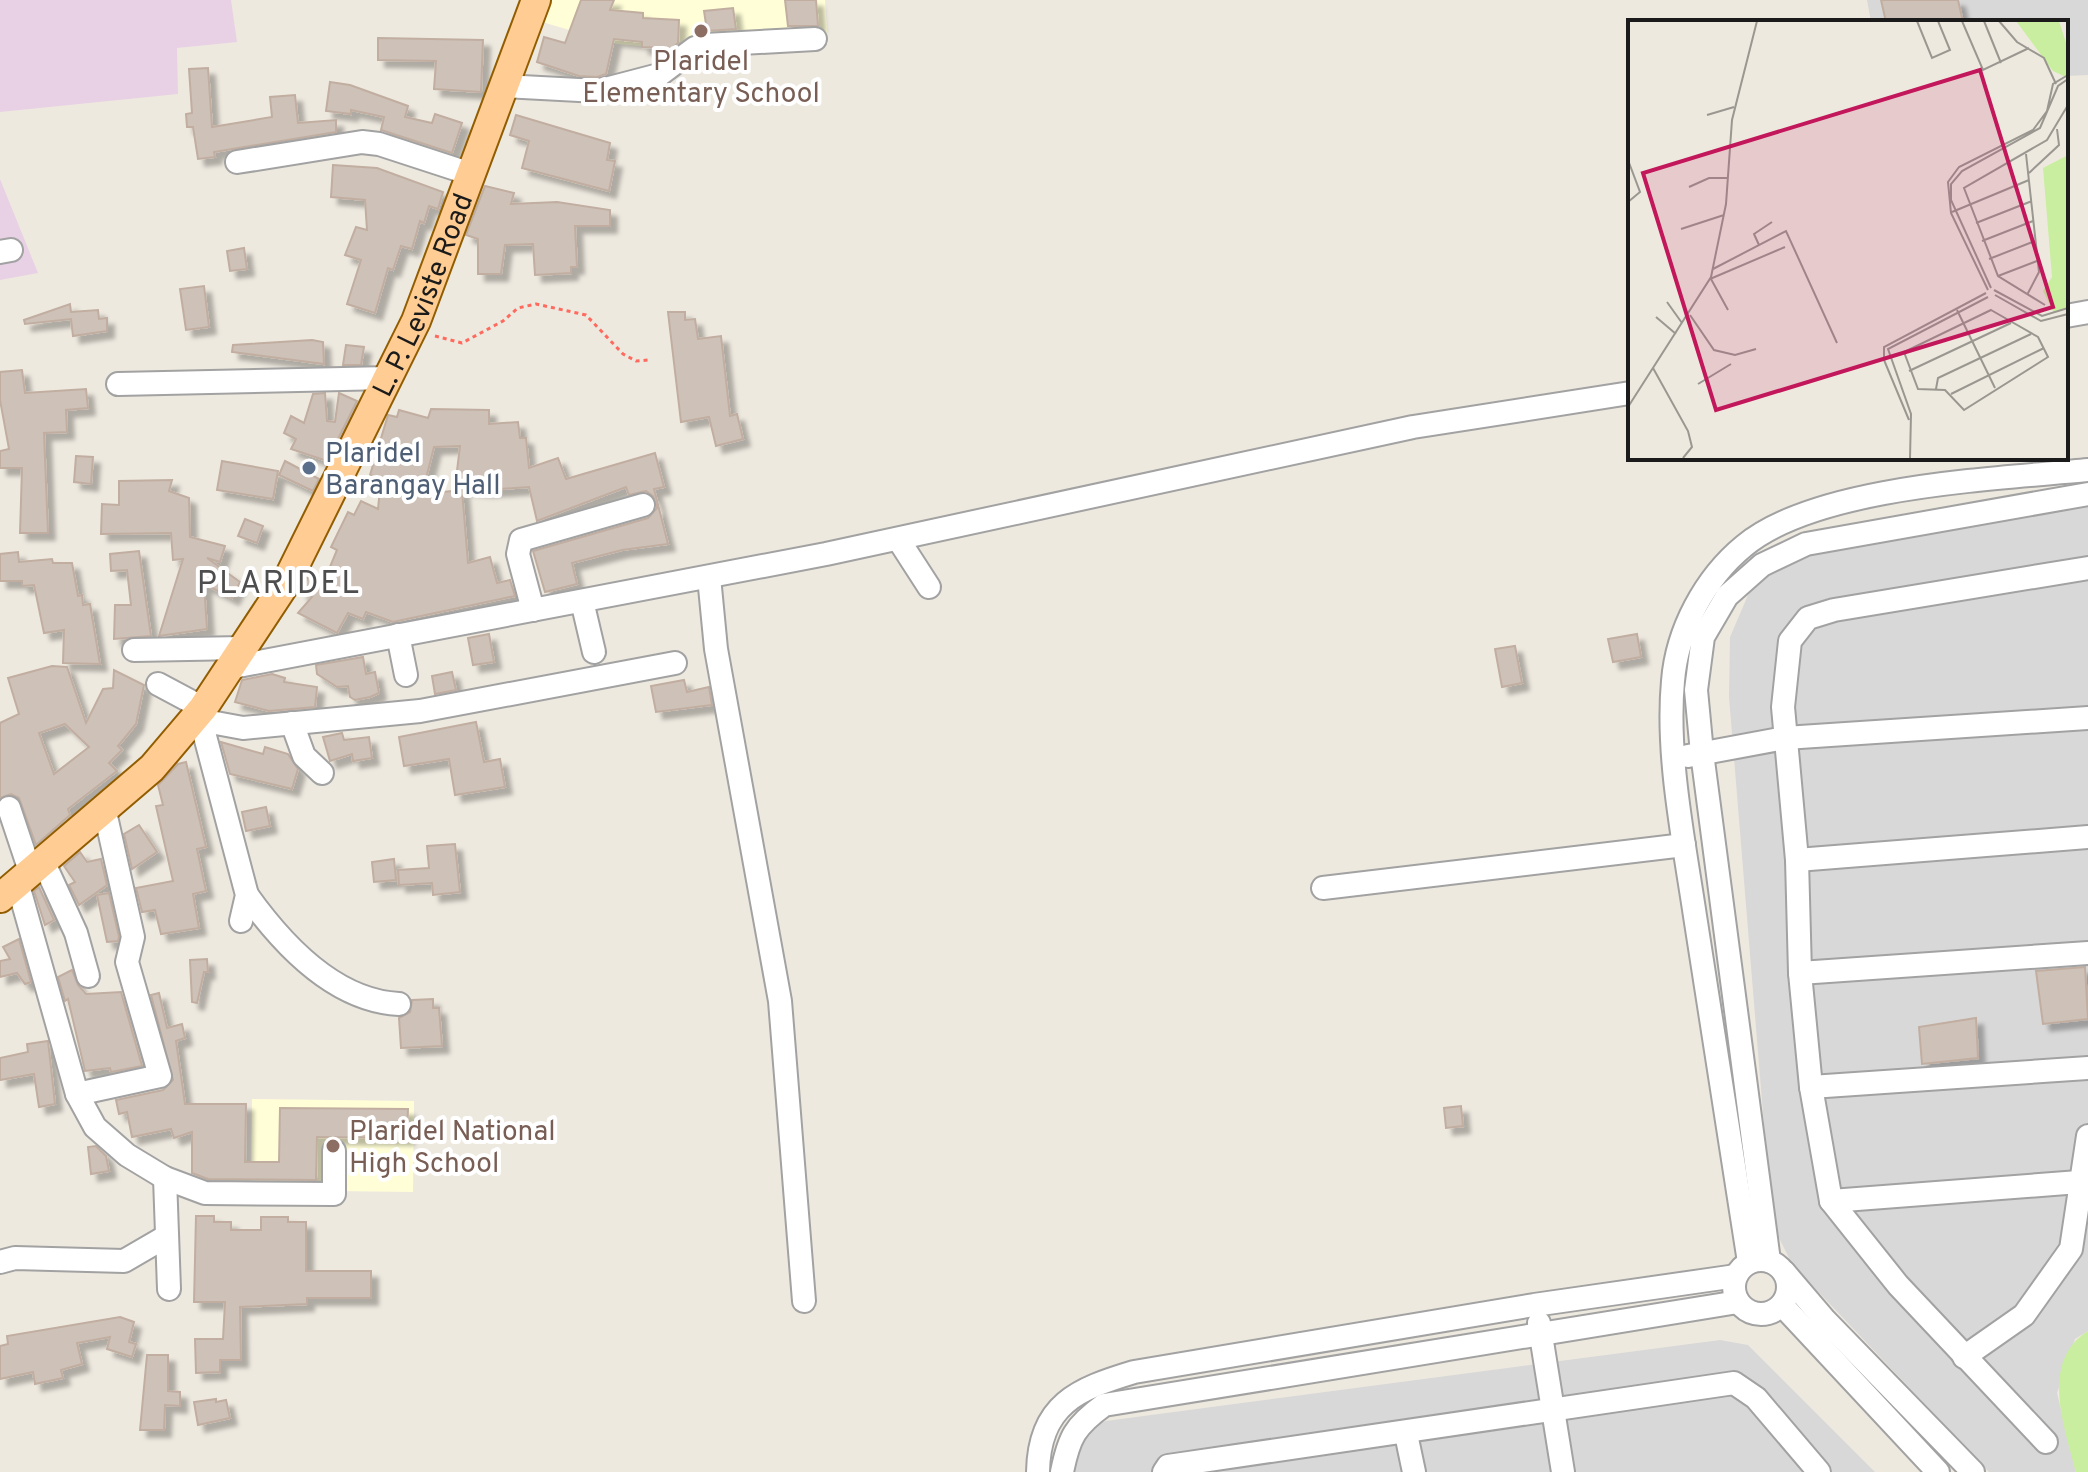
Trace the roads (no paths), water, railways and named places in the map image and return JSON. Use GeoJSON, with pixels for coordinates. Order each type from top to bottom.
{"type":"FeatureCollection","features":[{"type":"Feature","properties":{"kind":"main road","name":"L. P. Leviste Road"},"geometry":{"type":"LineString","coordinates":[[23,880],[105,812],[152,768],[199,716],[287,581],[416,321],[536,0]]}},
{"type":"Feature","properties":{"kind":"street"},"geometry":{"type":"LineString","coordinates":[[503,86],[598,91],[659,75],[695,48],[705,45],[815,39]]}},
{"type":"Feature","properties":{"kind":"street"},"geometry":{"type":"LineString","coordinates":[[237,162],[362,142],[379,144],[471,174]]}},
{"type":"Feature","properties":{"kind":"street"},"geometry":{"type":"LineString","coordinates":[[2068,316],[2088,312]]}},
{"type":"Feature","properties":{"kind":"street"},"geometry":{"type":"LineString","coordinates":[[118,384],[388,378]]}},
{"type":"Feature","properties":{"kind":"street"},"geometry":{"type":"LineString","coordinates":[[134,650],[235,658],[398,635],[898,539],[1413,427],[1628,393]]}},
{"type":"Feature","properties":{"kind":"street"},"geometry":{"type":"LineString","coordinates":[[1973,1472],[1824,1319],[1760,1268],[1684,845],[1675,759],[1673,680],[1685,633],[1709,580],[1746,544],[1801,513],[1924,486],[2088,470]]}},
{"type":"Feature","properties":{"kind":"street"},"geometry":{"type":"LineString","coordinates":[[1760,1268],[1696,690],[1703,637],[1727,596],[1762,565],[1806,544],[2088,494]]}},
{"type":"Feature","properties":{"kind":"street"},"geometry":{"type":"LineString","coordinates":[[533,610],[518,554],[521,540],[643,505]]}},
{"type":"Feature","properties":{"kind":"street"},"geometry":{"type":"LineString","coordinates":[[898,539],[929,587]]}},
{"type":"Feature","properties":{"kind":"street"},"geometry":{"type":"LineString","coordinates":[[2046,1442],[1898,1285],[1831,1201],[1811,1087],[1800,973],[1797,860],[1785,738],[1785,670],[1790,641],[1808,618],[1834,610],[2088,568]]}},
{"type":"Feature","properties":{"kind":"street"},"geometry":{"type":"LineString","coordinates":[[709,577],[716,649],[780,1001],[804,1301]]}},
{"type":"Feature","properties":{"kind":"street"},"geometry":{"type":"LineString","coordinates":[[582,601],[594,652]]}},
{"type":"Feature","properties":{"kind":"street"},"geometry":{"type":"LineString","coordinates":[[398,635],[406,675]]}},
{"type":"Feature","properties":{"kind":"street"},"geometry":{"type":"LineString","coordinates":[[158,684],[199,716],[243,728],[420,711],[675,663]]}},
{"type":"Feature","properties":{"kind":"street"},"geometry":{"type":"LineString","coordinates":[[199,716],[247,895],[270,928],[329,979],[371,1002],[399,1004]]}},
{"type":"Feature","properties":{"kind":"street"},"geometry":{"type":"LineString","coordinates":[[1675,759],[1785,738],[2088,718]]}},
{"type":"Feature","properties":{"kind":"street"},"geometry":{"type":"LineString","coordinates":[[292,723],[304,756],[322,773]]}},
{"type":"Feature","properties":{"kind":"street"},"geometry":{"type":"LineString","coordinates":[[9,808],[23,880],[77,1094],[95,1127],[127,1155],[165,1178],[205,1193],[334,1194],[334,1151]]}},
{"type":"Feature","properties":{"kind":"street"},"geometry":{"type":"LineString","coordinates":[[77,1094],[160,1076],[127,962],[133,937],[105,812]]}},
{"type":"Feature","properties":{"kind":"street"},"geometry":{"type":"LineString","coordinates":[[1797,860],[2088,837]]}},
{"type":"Feature","properties":{"kind":"street"},"geometry":{"type":"LineString","coordinates":[[1323,888],[1684,845]]}},
{"type":"Feature","properties":{"kind":"street"},"geometry":{"type":"LineString","coordinates":[[23,880],[76,933],[88,976]]}},
{"type":"Feature","properties":{"kind":"street"},"geometry":{"type":"LineString","coordinates":[[241,921],[247,895]]}},
{"type":"Feature","properties":{"kind":"street"},"geometry":{"type":"LineString","coordinates":[[1800,973],[2088,953]]}},
{"type":"Feature","properties":{"kind":"street"},"geometry":{"type":"LineString","coordinates":[[1811,1087],[2088,1068]]}},
{"type":"Feature","properties":{"kind":"street"},"geometry":{"type":"LineString","coordinates":[[1964,1357],[2024,1315],[2071,1249],[2088,1136]]}},
{"type":"Feature","properties":{"kind":"street"},"geometry":{"type":"LineString","coordinates":[[165,1178],[169,1289]]}},
{"type":"Feature","properties":{"kind":"street"},"geometry":{"type":"LineString","coordinates":[[1831,1201],[2079,1182]]}},
{"type":"Feature","properties":{"kind":"street"},"geometry":{"type":"LineString","coordinates":[[0,1262],[15,1258],[124,1261],[167,1236]]}},
{"type":"Feature","properties":{"kind":"street"},"geometry":{"type":"LineString","coordinates":[[1038,1472],[1038,1454],[1045,1431],[1061,1407],[1084,1388],[1134,1372],[1760,1268],[1789,1289],[1782,1305],[1768,1314],[1751,1313],[1738,1302],[1734,1289],[1760,1268]]}},
{"type":"Feature","properties":{"kind":"street"},"geometry":{"type":"LineString","coordinates":[[1062,1472],[1069,1440],[1081,1421],[1104,1405],[1738,1302]]}},
{"type":"Feature","properties":{"kind":"street"},"geometry":{"type":"LineString","coordinates":[[1534,1305],[1555,1409],[1563,1472]]}},
{"type":"Feature","properties":{"kind":"street"},"geometry":{"type":"LineString","coordinates":[[1782,1305],[1938,1472]]}},
{"type":"Feature","properties":{"kind":"street"},"geometry":{"type":"LineString","coordinates":[[1164,1472],[1168,1466],[1406,1434],[1734,1383],[1756,1398],[1819,1472]]}},
{"type":"Feature","properties":{"kind":"street"},"geometry":{"type":"LineString","coordinates":[[1406,1434],[1414,1472]]}},
{"type":"Feature","properties":{"kind":"place","name":"Plaridel Elementary School"},"geometry":{"type":"Point","coordinates":[701,31]}},
{"type":"Feature","properties":{"kind":"place","name":"Plaridel Barangay Hall"},"geometry":{"type":"Point","coordinates":[309,468]}},
{"type":"Feature","properties":{"kind":"place","name":"Plaridel National High School"},"geometry":{"type":"Point","coordinates":[333,1146]}},
{"type":"Feature","properties":{"kind":"district","name":"PLARIDEL"},"geometry":{"type":"Point","coordinates":[279,582]}}]}
